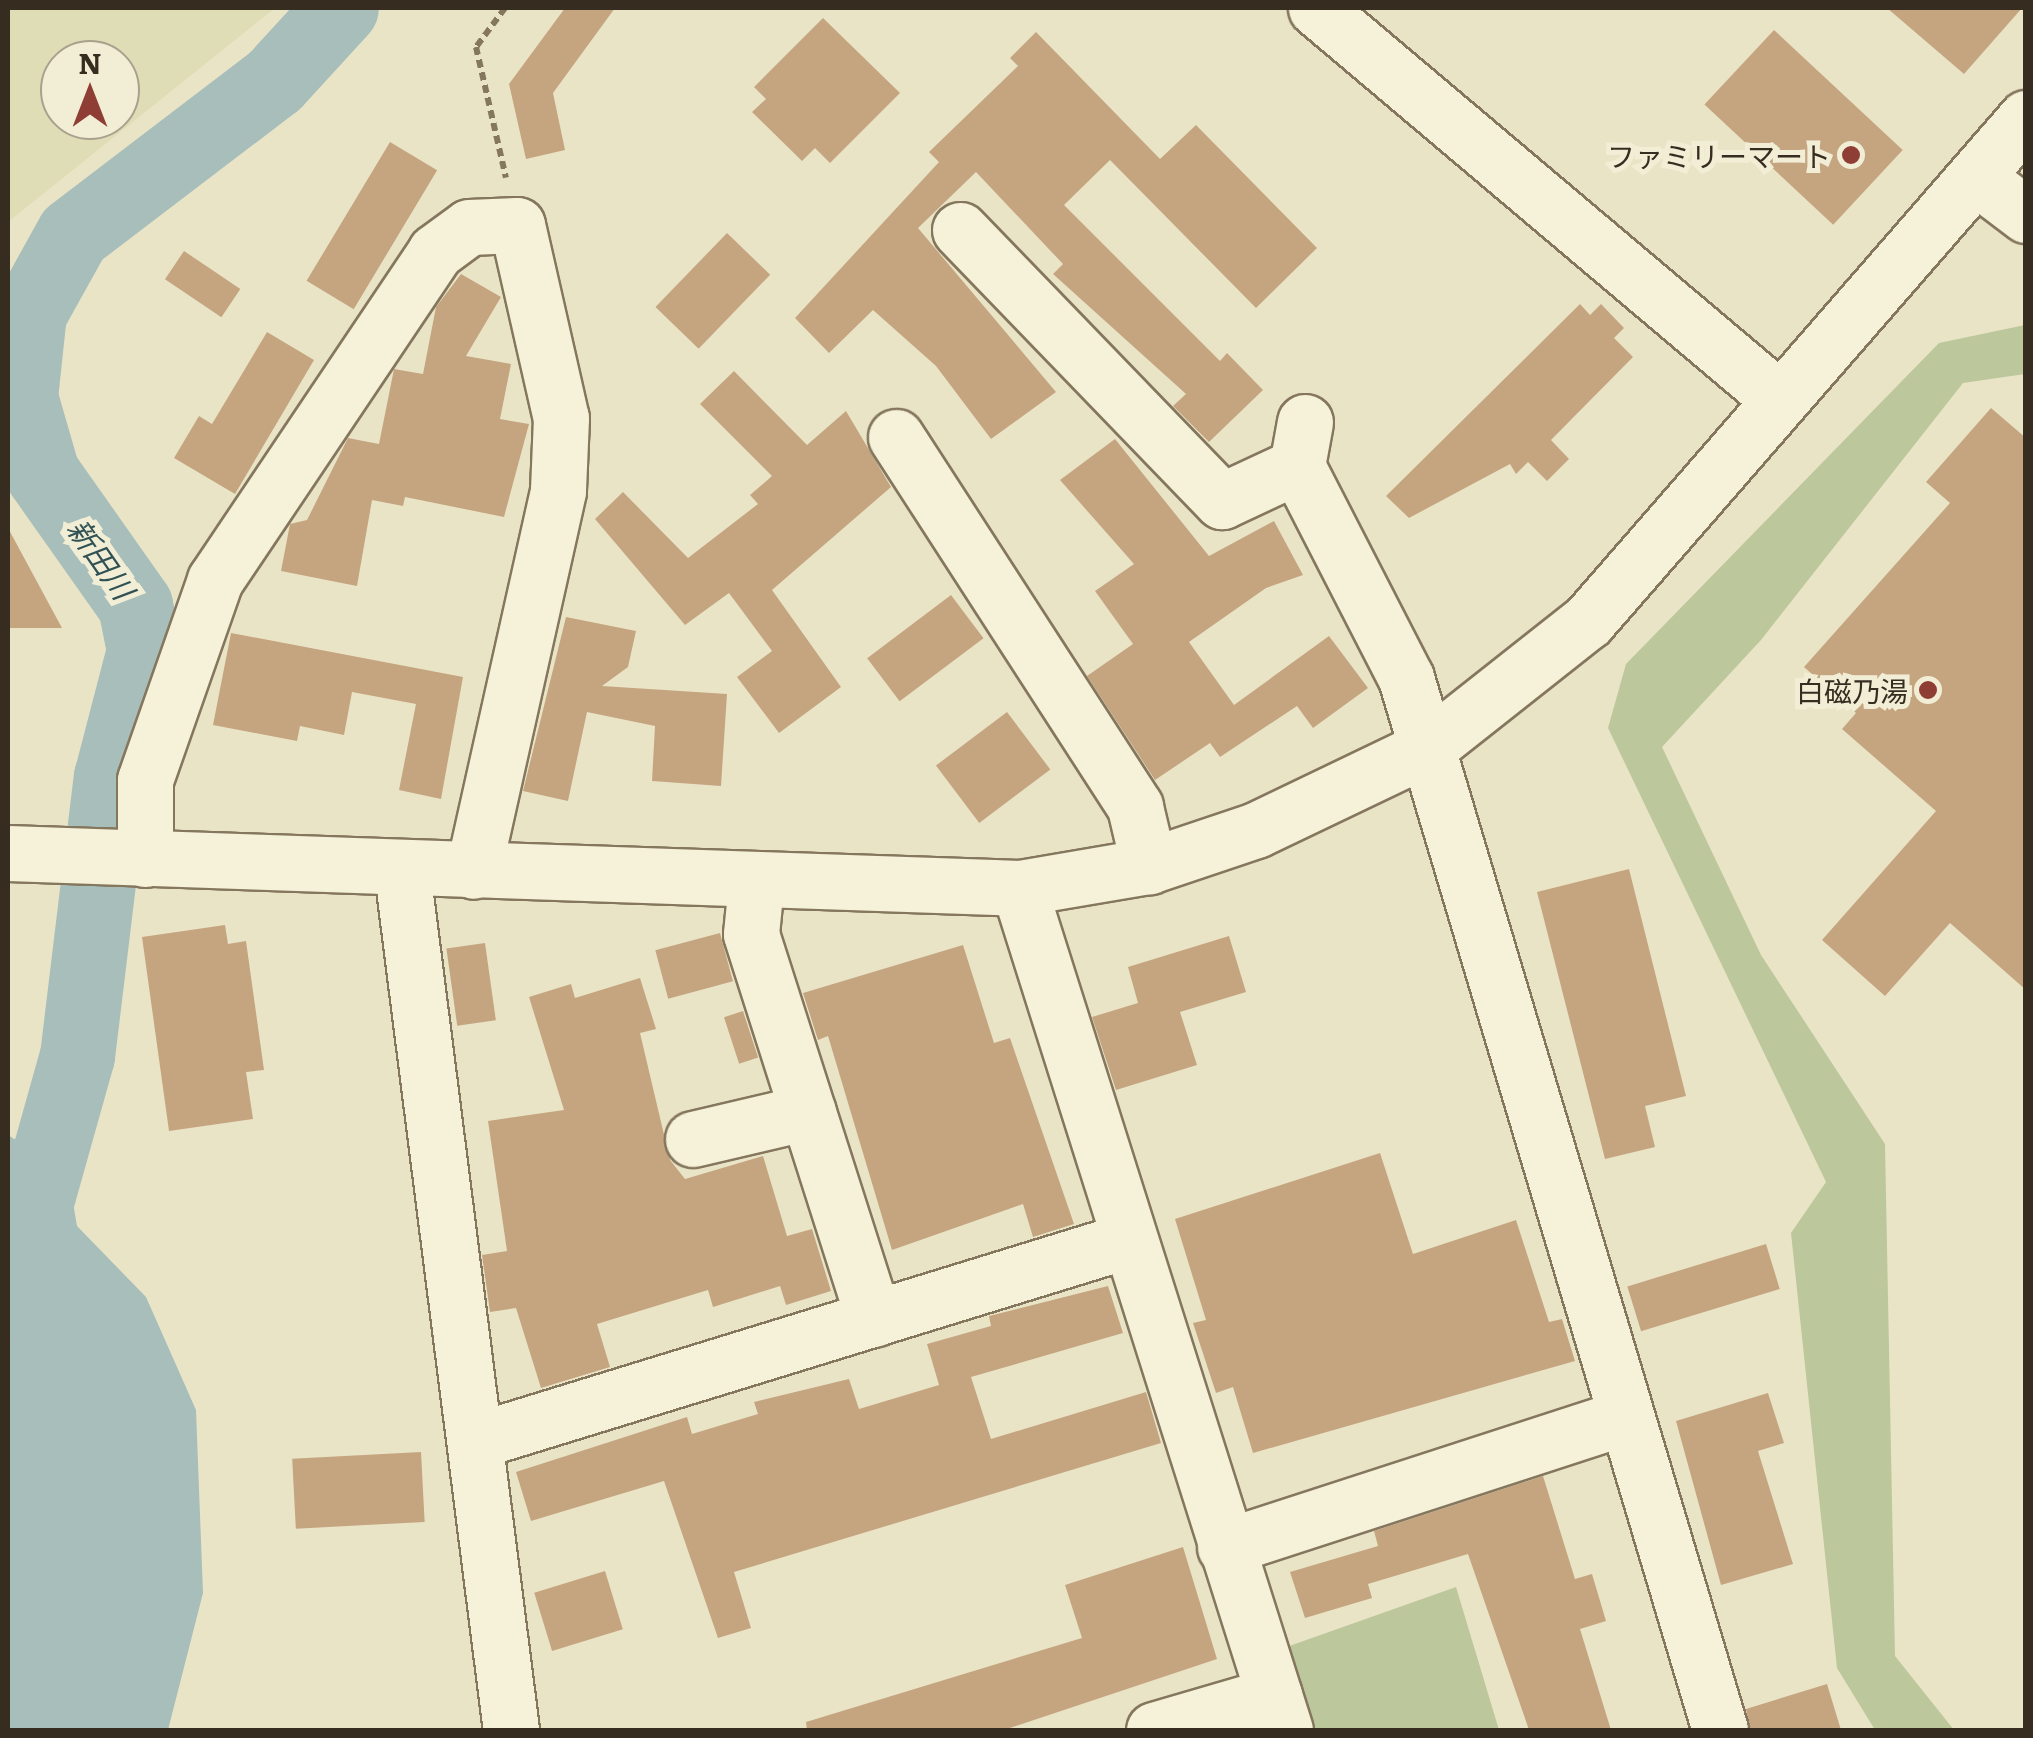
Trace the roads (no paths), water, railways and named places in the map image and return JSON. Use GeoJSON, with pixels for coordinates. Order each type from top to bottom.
{"type":"FeatureCollection","features":[{"type":"Feature","properties":{"kind":"street"},"geometry":{"type":"LineString","coordinates":[[1316,8],[1779,399]]}},
{"type":"Feature","properties":{"kind":"street"},"geometry":{"type":"LineString","coordinates":[[8,853],[402,872],[1019,888],[1149,866],[1332,798],[1427,748],[1588,622],[2026,118]]}},
{"type":"Feature","properties":{"kind":"street"},"geometry":{"type":"LineString","coordinates":[[1976,177],[2026,215]]}},
{"type":"Feature","properties":{"kind":"street"},"geometry":{"type":"LineString","coordinates":[[145,859],[145,780],[214,580],[434,252],[469,227],[517,226],[561,418],[558,491],[473,871]]}},
{"type":"Feature","properties":{"kind":"street"},"geometry":{"type":"LineString","coordinates":[[960,230],[1222,501],[1301,444],[1406,678],[1720,1730]]}},
{"type":"Feature","properties":{"kind":"street"},"geometry":{"type":"LineString","coordinates":[[896,437],[1135,806],[1149,866]]}},
{"type":"Feature","properties":{"kind":"street"},"geometry":{"type":"LineString","coordinates":[[402,872],[510,1730]]}},
{"type":"Feature","properties":{"kind":"street"},"geometry":{"type":"LineString","coordinates":[[756,884],[751,934],[874,1318]]}},
{"type":"Feature","properties":{"kind":"street"},"geometry":{"type":"LineString","coordinates":[[1019,888],[1125,1241],[1279,1713],[1154,1730]]}},
{"type":"Feature","properties":{"kind":"street"},"geometry":{"type":"LineString","coordinates":[[693,1139],[808,1112]]}},
{"type":"Feature","properties":{"kind":"street"},"geometry":{"type":"LineString","coordinates":[[474,1442],[1125,1241]]}},
{"type":"Feature","properties":{"kind":"street"},"geometry":{"type":"LineString","coordinates":[[1225,1547],[1625,1417]]}},
{"type":"Feature","properties":{"kind":"water"},"geometry":{"type":"Polygon","coordinates":[[[8,1135],[68,1173],[77,1226],[146,1297],[196,1410],[203,1593],[168,1730],[8,1730],[8,1135]]]}},
{"type":"Feature","properties":{"kind":"waterway","name":"新田川"},"geometry":{"type":"LineString","coordinates":[[8,1301],[77,1056],[111,777],[144,650],[135,605],[42,473],[20,397],[29,313],[73,234],[274,81],[341,8]]}},
{"type":"Feature","properties":{"kind":"place","name":"ファミリーマート"},"geometry":{"type":"Point","coordinates":[1851,155]}},
{"type":"Feature","properties":{"kind":"place","name":"白磁乃湯"},"geometry":{"type":"Point","coordinates":[1928,690]}}]}
